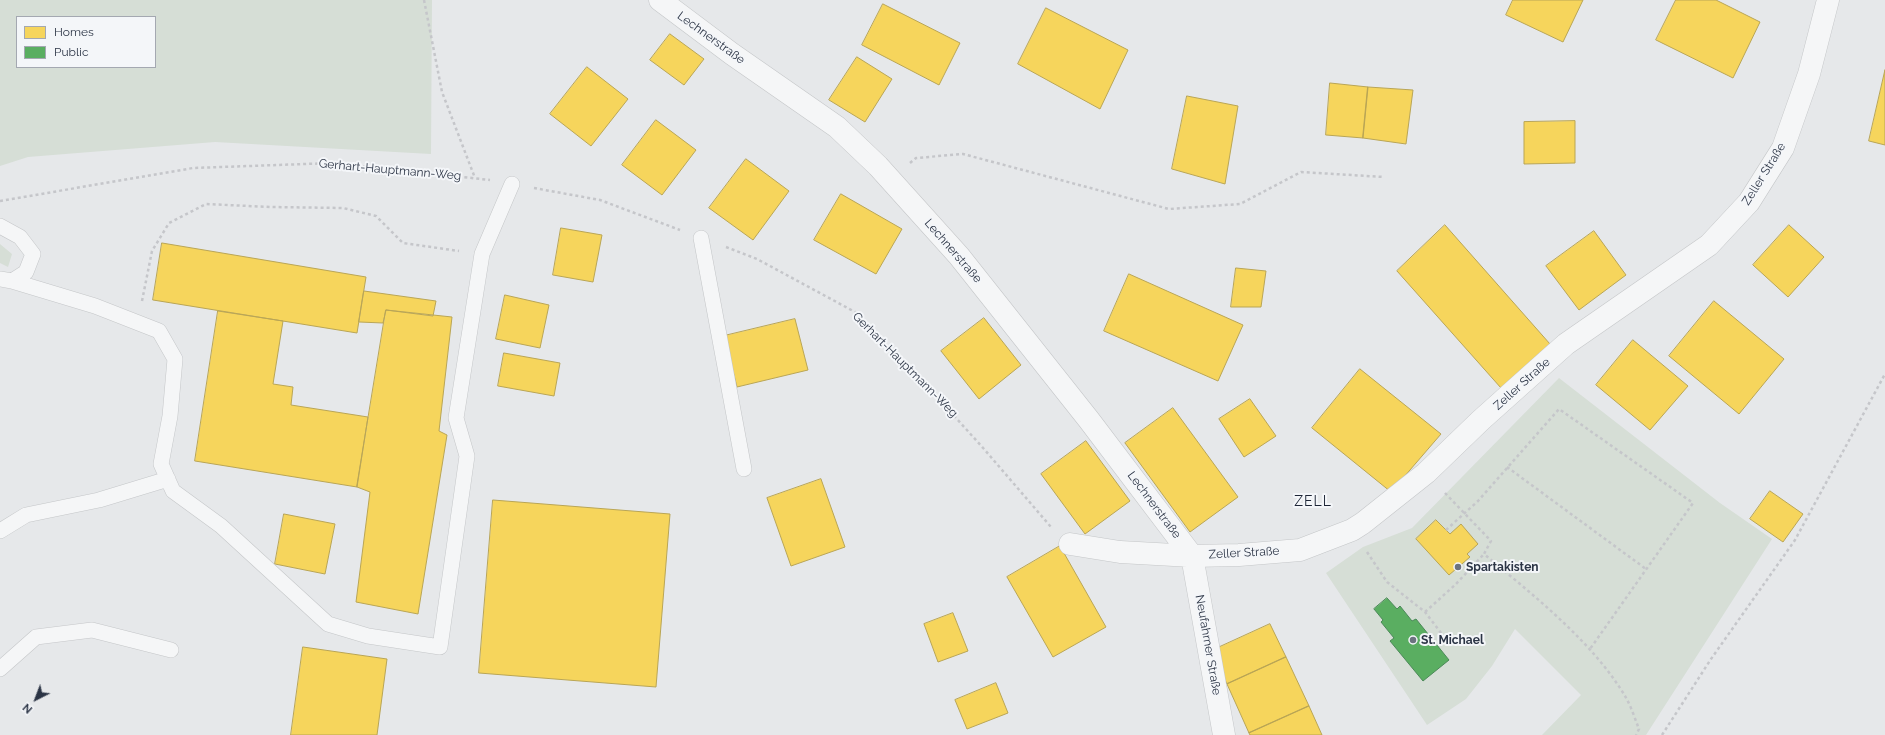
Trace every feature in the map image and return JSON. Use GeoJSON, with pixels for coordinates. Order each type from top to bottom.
{"type":"FeatureCollection","features":[{"type":"Feature","properties":{"kind":"street","name":"Lechnerstraße"},"geometry":{"type":"LineString","coordinates":[[660,0],[732,54],[837,127],[890,179],[964,262],[1089,420],[1192,556]]}},
{"type":"Feature","properties":{"kind":"street","name":"Zeller Straße"},"geometry":{"type":"LineString","coordinates":[[1070,544],[1120,552],[1192,556],[1239,555],[1300,550],[1352,530],[1363,523],[1426,473],[1481,420],[1566,344],[1709,245],[1748,202],[1782,148],[1809,74],[1828,0]]}},
{"type":"Feature","properties":{"kind":"street","name":"Neufahrner Straße"},"geometry":{"type":"LineString","coordinates":[[1192,556],[1224,735]]}},
{"type":"Feature","properties":{"kind":"lane"},"geometry":{"type":"LineString","coordinates":[[6,280],[95,306],[159,331],[175,359],[170,416],[161,464],[174,490],[222,526],[328,624],[368,636],[440,646],[467,456],[456,418],[482,254],[512,184]]}},
{"type":"Feature","properties":{"kind":"lane"},"geometry":{"type":"LineString","coordinates":[[0,226],[20,237],[33,254],[26,272],[6,280]]}},
{"type":"Feature","properties":{"kind":"lane"},"geometry":{"type":"LineString","coordinates":[[701,238],[744,469]]}},
{"type":"Feature","properties":{"kind":"lane"},"geometry":{"type":"LineString","coordinates":[[0,531],[26,515],[99,500],[168,479]]}},
{"type":"Feature","properties":{"kind":"lane"},"geometry":{"type":"LineString","coordinates":[[0,669],[36,637],[92,630],[171,650]]}},
{"type":"Feature","properties":{"kind":"path"},"geometry":{"type":"LineString","coordinates":[[424,0],[442,92],[475,178]]}},
{"type":"Feature","properties":{"kind":"path"},"geometry":{"type":"LineString","coordinates":[[890,179],[916,158],[963,154],[1169,209],[1240,204],[1300,172],[1384,177]]}},
{"type":"Feature","properties":{"kind":"path","name":"Gerhart-Hauptmann-Weg"},"geometry":{"type":"LineString","coordinates":[[0,201],[193,168],[333,163],[475,178],[600,200],[757,259],[854,312],[920,378],[984,448],[1044,520],[1070,544]]}},
{"type":"Feature","properties":{"kind":"path"},"geometry":{"type":"LineString","coordinates":[[138,323],[152,251],[169,223],[206,204],[270,208],[343,208],[376,216],[403,243],[482,254]]}},
{"type":"Feature","properties":{"kind":"path"},"geometry":{"type":"LineString","coordinates":[[1662,735],[1711,659],[1795,540],[1885,374]]}},
{"type":"Feature","properties":{"kind":"path"},"geometry":{"type":"LineString","coordinates":[[1446,530],[1478,501],[1558,409],[1693,503],[1590,649]]}},
{"type":"Feature","properties":{"kind":"path"},"geometry":{"type":"LineString","coordinates":[[1507,467],[1646,569]]}},
{"type":"Feature","properties":{"kind":"path"},"geometry":{"type":"LineString","coordinates":[[1425,612],[1484,554],[1491,542],[1426,473]]}},
{"type":"Feature","properties":{"kind":"path"},"geometry":{"type":"LineString","coordinates":[[1352,530],[1387,582],[1425,612],[1445,638],[1436,644]]}},
{"type":"Feature","properties":{"kind":"path"},"geometry":{"type":"LineString","coordinates":[[1484,554],[1530,592],[1590,649],[1626,696],[1639,729],[1636,735]]}},
{"type":"Feature","properties":{"kind":"shaded area"},"geometry":{"type":"Polygon","coordinates":[[[0,0],[432,0],[431,154],[215,142],[28,157],[0,166],[0,0]]]}},
{"type":"Feature","properties":{"kind":"shaded area"},"geometry":{"type":"Polygon","coordinates":[[[0,244],[12,254],[8,267],[0,263],[0,244]]]}},
{"type":"Feature","properties":{"kind":"shaded area"},"geometry":{"type":"Polygon","coordinates":[[[1559,378],[1720,503],[1772,539],[1646,735],[1542,735],[1581,695],[1515,629],[1492,666],[1466,699],[1427,725],[1326,573],[1363,547],[1412,528],[1559,378]]]}},
{"type":"Feature","properties":{"kind":"building: Homes"},"geometry":{"type":"Polygon","coordinates":[[[1513,0],[1583,0],[1563,42],[1506,15],[1513,0]]]}},
{"type":"Feature","properties":{"kind":"building: Homes"},"geometry":{"type":"Polygon","coordinates":[[[1676,0],[1716,0],[1760,22],[1733,78],[1656,40],[1676,0]]]}},
{"type":"Feature","properties":{"kind":"building: Homes"},"geometry":{"type":"Polygon","coordinates":[[[883,4],[960,43],[939,85],[862,45],[883,4]]]}},
{"type":"Feature","properties":{"kind":"building: Homes"},"geometry":{"type":"Polygon","coordinates":[[[1046,8],[1128,50],[1100,109],[1018,64],[1046,8]]]}},
{"type":"Feature","properties":{"kind":"building: Homes"},"geometry":{"type":"Polygon","coordinates":[[[670,34],[704,59],[684,85],[650,60],[670,34]]]}},
{"type":"Feature","properties":{"kind":"building: Homes"},"geometry":{"type":"Polygon","coordinates":[[[857,57],[892,79],[865,122],[829,100],[857,57]]]}},
{"type":"Feature","properties":{"kind":"building: Homes"},"geometry":{"type":"Polygon","coordinates":[[[587,67],[628,99],[591,146],[550,114],[587,67]]]}},
{"type":"Feature","properties":{"kind":"building: Homes"},"geometry":{"type":"Polygon","coordinates":[[[1885,70],[1885,145],[1869,141],[1885,70]]]}},
{"type":"Feature","properties":{"kind":"building: Homes"},"geometry":{"type":"Polygon","coordinates":[[[1330,83],[1368,87],[1363,138],[1326,135],[1330,83]]]}},
{"type":"Feature","properties":{"kind":"building: Homes"},"geometry":{"type":"Polygon","coordinates":[[[1368,87],[1413,90],[1406,144],[1363,138],[1368,87]]]}},
{"type":"Feature","properties":{"kind":"building: Homes"},"geometry":{"type":"Polygon","coordinates":[[[1187,96],[1238,106],[1225,184],[1172,169],[1187,96]]]}},
{"type":"Feature","properties":{"kind":"building: Homes"},"geometry":{"type":"Polygon","coordinates":[[[656,120],[696,150],[662,195],[622,165],[656,120]]]}},
{"type":"Feature","properties":{"kind":"building: Homes"},"geometry":{"type":"Polygon","coordinates":[[[1575,121],[1575,163],[1524,164],[1524,122],[1575,121]]]}},
{"type":"Feature","properties":{"kind":"building: Homes"},"geometry":{"type":"Polygon","coordinates":[[[746,159],[789,191],[753,240],[709,208],[746,159]]]}},
{"type":"Feature","properties":{"kind":"building: Homes"},"geometry":{"type":"Polygon","coordinates":[[[841,194],[902,229],[876,274],[814,240],[841,194]]]}},
{"type":"Feature","properties":{"kind":"building: Homes"},"geometry":{"type":"Polygon","coordinates":[[[1445,225],[1550,344],[1501,388],[1397,271],[1445,225]]]}},
{"type":"Feature","properties":{"kind":"building: Homes"},"geometry":{"type":"Polygon","coordinates":[[[1789,225],[1824,257],[1788,297],[1753,265],[1789,225]]]}},
{"type":"Feature","properties":{"kind":"building: Homes"},"geometry":{"type":"Polygon","coordinates":[[[561,228],[602,235],[593,282],[553,275],[561,228]]]}},
{"type":"Feature","properties":{"kind":"building: Homes"},"geometry":{"type":"Polygon","coordinates":[[[1594,231],[1626,275],[1579,310],[1546,266],[1594,231]]]}},
{"type":"Feature","properties":{"kind":"building: Homes"},"geometry":{"type":"Polygon","coordinates":[[[162,243],[366,277],[357,333],[153,300],[162,243]]]}},
{"type":"Feature","properties":{"kind":"building: Homes"},"geometry":{"type":"Polygon","coordinates":[[[1236,268],[1266,271],[1261,307],[1231,307],[1236,268]]]}},
{"type":"Feature","properties":{"kind":"building: Homes"},"geometry":{"type":"Polygon","coordinates":[[[1129,274],[1243,325],[1218,381],[1104,331],[1129,274]]]}},
{"type":"Feature","properties":{"kind":"building: Homes"},"geometry":{"type":"Polygon","coordinates":[[[364,291],[436,301],[433,316],[386,310],[383,323],[359,322],[364,291]]]}},
{"type":"Feature","properties":{"kind":"building: Homes"},"geometry":{"type":"Polygon","coordinates":[[[505,295],[549,305],[540,348],[496,339],[505,295]]]}},
{"type":"Feature","properties":{"kind":"building: Homes"},"geometry":{"type":"Polygon","coordinates":[[[1714,301],[1784,359],[1739,414],[1669,356],[1714,301]]]}},
{"type":"Feature","properties":{"kind":"building: Homes"},"geometry":{"type":"Polygon","coordinates":[[[386,310],[452,317],[439,431],[447,435],[418,614],[356,602],[370,492],[357,487],[386,310]]]}},
{"type":"Feature","properties":{"kind":"building: Homes"},"geometry":{"type":"Polygon","coordinates":[[[218,311],[283,321],[273,384],[293,387],[291,405],[368,417],[357,487],[195,461],[218,311]]]}},
{"type":"Feature","properties":{"kind":"building: Homes"},"geometry":{"type":"Polygon","coordinates":[[[984,318],[1021,365],[979,399],[941,351],[984,318]]]}},
{"type":"Feature","properties":{"kind":"building: Homes"},"geometry":{"type":"Polygon","coordinates":[[[795,319],[808,370],[737,387],[724,336],[795,319]]]}},
{"type":"Feature","properties":{"kind":"building: Homes"},"geometry":{"type":"Polygon","coordinates":[[[1633,340],[1688,386],[1650,430],[1596,385],[1633,340]]]}},
{"type":"Feature","properties":{"kind":"building: Homes"},"geometry":{"type":"Polygon","coordinates":[[[504,353],[560,363],[554,396],[498,386],[504,353]]]}},
{"type":"Feature","properties":{"kind":"building: Homes"},"geometry":{"type":"Polygon","coordinates":[[[1360,369],[1441,434],[1391,492],[1312,428],[1360,369]]]}},
{"type":"Feature","properties":{"kind":"building: Homes"},"geometry":{"type":"Polygon","coordinates":[[[1250,399],[1276,436],[1244,457],[1219,419],[1250,399]]]}},
{"type":"Feature","properties":{"kind":"building: Homes"},"geometry":{"type":"Polygon","coordinates":[[[1173,408],[1238,497],[1190,532],[1125,443],[1173,408]]]}},
{"type":"Feature","properties":{"kind":"building: Homes"},"geometry":{"type":"Polygon","coordinates":[[[1086,441],[1130,501],[1085,534],[1041,474],[1086,441]]]}},
{"type":"Feature","properties":{"kind":"building: Homes"},"geometry":{"type":"Polygon","coordinates":[[[821,479],[845,547],[791,566],[767,498],[821,479]]]}},
{"type":"Feature","properties":{"kind":"building: Homes"},"geometry":{"type":"Polygon","coordinates":[[[1770,491],[1803,514],[1783,542],[1750,519],[1770,491]]]}},
{"type":"Feature","properties":{"kind":"building: Homes"},"geometry":{"type":"Polygon","coordinates":[[[493,500],[670,514],[656,687],[479,673],[493,500]]]}},
{"type":"Feature","properties":{"kind":"building: Homes"},"geometry":{"type":"Polygon","coordinates":[[[284,514],[335,524],[325,574],[275,564],[284,514]]]}},
{"type":"Feature","properties":{"kind":"building: Homes"},"geometry":{"type":"Polygon","coordinates":[[[1436,520],[1450,534],[1461,524],[1478,544],[1467,554],[1470,557],[1449,575],[1416,539],[1436,520]]]}},
{"type":"Feature","properties":{"kind":"building: Homes"},"geometry":{"type":"Polygon","coordinates":[[[1060,546],[1106,627],[1053,657],[1007,577],[1060,546]]]}},
{"type":"Feature","properties":{"kind":"building: Homes"},"geometry":{"type":"Polygon","coordinates":[[[953,613],[968,651],[938,662],[924,624],[953,613]]]}},
{"type":"Feature","properties":{"kind":"building: Homes"},"geometry":{"type":"Polygon","coordinates":[[[1270,624],[1286,657],[1227,684],[1211,651],[1270,624]]]}},
{"type":"Feature","properties":{"kind":"building: Homes"},"geometry":{"type":"Polygon","coordinates":[[[303,647],[387,659],[377,735],[291,735],[303,647]]]}},
{"type":"Feature","properties":{"kind":"building: Homes"},"geometry":{"type":"Polygon","coordinates":[[[1286,657],[1309,706],[1249,733],[1227,684],[1286,657]]]}},
{"type":"Feature","properties":{"kind":"building: Homes"},"geometry":{"type":"Polygon","coordinates":[[[996,683],[1008,713],[967,729],[955,700],[996,683]]]}},
{"type":"Feature","properties":{"kind":"building: Homes"},"geometry":{"type":"Polygon","coordinates":[[[1309,706],[1322,735],[1250,735],[1249,733],[1309,706]]]}},
{"type":"Feature","properties":{"kind":"building: Public","name":"St. Michael"},"geometry":{"type":"Polygon","coordinates":[[[1387,598],[1397,609],[1400,606],[1412,621],[1416,619],[1449,660],[1423,681],[1390,641],[1394,638],[1381,622],[1383,620],[1374,609],[1387,598]]]}},
{"type":"Feature","properties":{"kind":"place","name":"Spartakisten"},"geometry":{"type":"Point","coordinates":[1458,567]}},
{"type":"Feature","properties":{"kind":"place","name":"St. Michael"},"geometry":{"type":"Point","coordinates":[1413,640]}},
{"type":"Feature","properties":{"kind":"district","name":"ZELL"},"geometry":{"type":"Point","coordinates":[1313,502]}}]}
